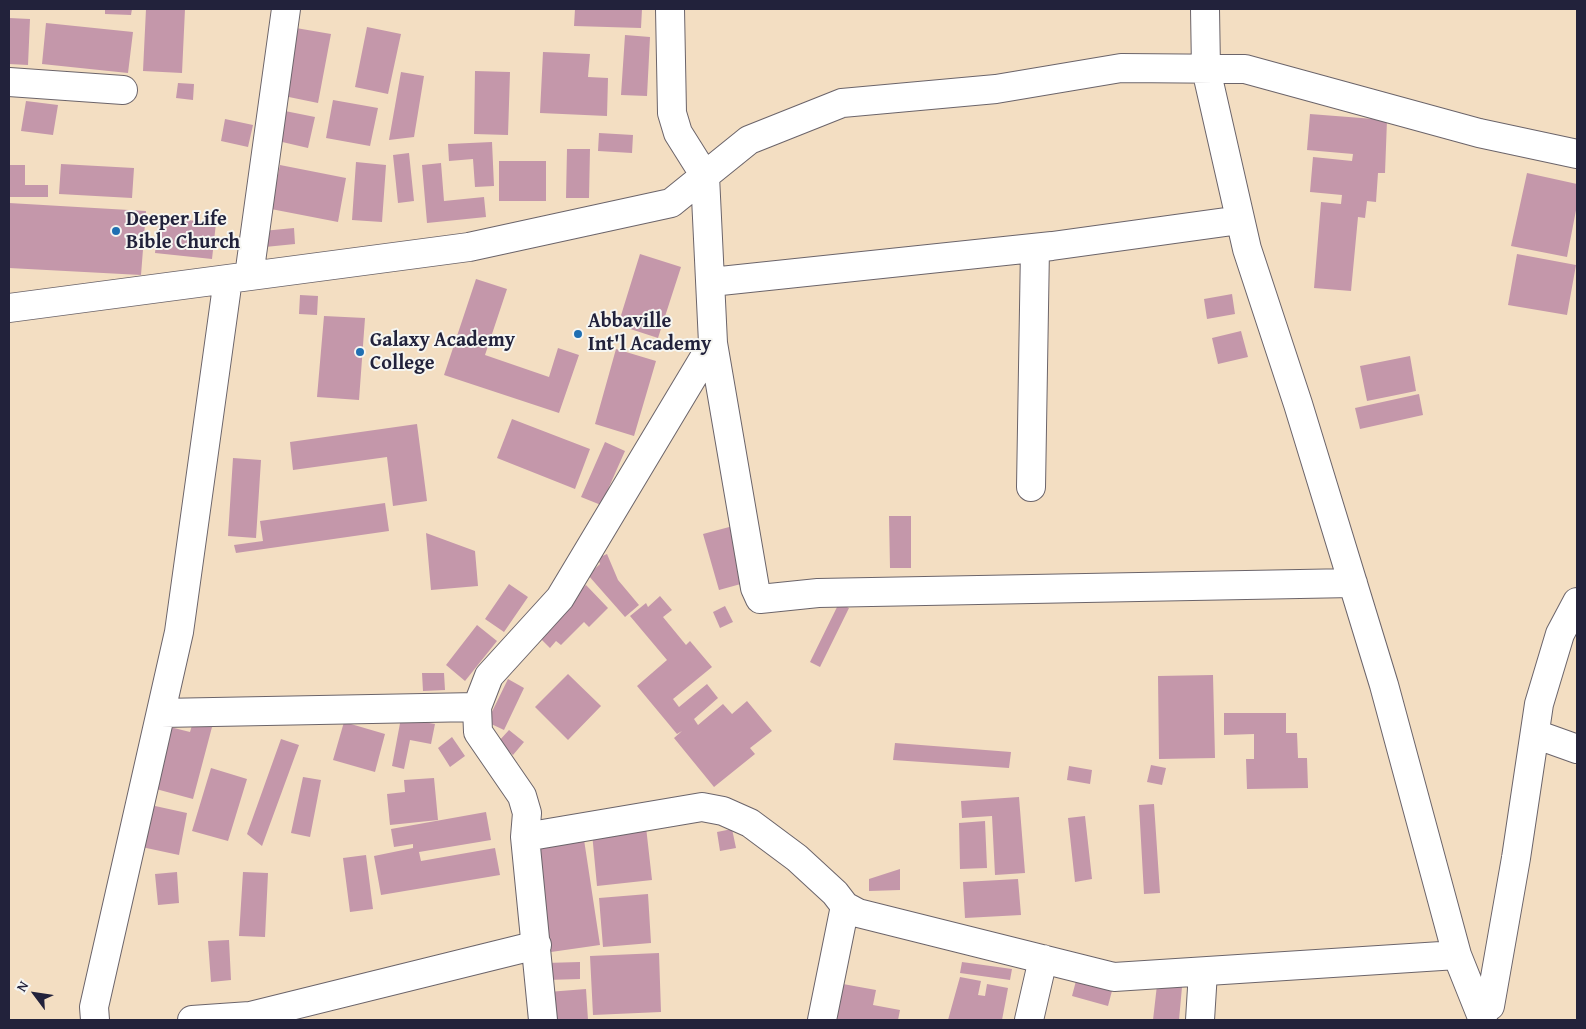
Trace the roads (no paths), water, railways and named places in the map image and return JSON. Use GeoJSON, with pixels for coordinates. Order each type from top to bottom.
{"type":"FeatureCollection","features":[{"type":"Feature","properties":{"kind":"street"},"geometry":{"type":"LineString","coordinates":[[95,1020],[94,1007],[179,632],[238,278],[286,9]]}},
{"type":"Feature","properties":{"kind":"street"},"geometry":{"type":"LineString","coordinates":[[670,9],[672,113],[678,133],[705,176],[713,343],[755,588],[760,599],[818,593],[1353,583]]}},
{"type":"Feature","properties":{"kind":"street"},"geometry":{"type":"LineString","coordinates":[[1205,9],[1206,69],[1247,249],[1298,404],[1384,685],[1457,955],[1489,1010]]}},
{"type":"Feature","properties":{"kind":"street"},"geometry":{"type":"LineString","coordinates":[[9,308],[469,247],[661,206],[671,203],[749,140],[842,103],[996,89],[1121,68],[1245,69],[1479,133],[1577,154]]}},
{"type":"Feature","properties":{"kind":"street"},"geometry":{"type":"LineString","coordinates":[[9,82],[123,90]]}},
{"type":"Feature","properties":{"kind":"street"},"geometry":{"type":"LineString","coordinates":[[711,282],[1035,248],[1240,220]]}},
{"type":"Feature","properties":{"kind":"street"},"geometry":{"type":"LineString","coordinates":[[1031,488],[1035,248]]}},
{"type":"Feature","properties":{"kind":"street"},"geometry":{"type":"LineString","coordinates":[[543,1020],[537,945],[524,837],[527,813],[522,796],[478,732],[477,707],[489,676],[560,598],[713,343]]}},
{"type":"Feature","properties":{"kind":"street"},"geometry":{"type":"LineString","coordinates":[[1489,1010],[1516,858],[1539,704],[1560,634],[1577,602]]}},
{"type":"Feature","properties":{"kind":"street"},"geometry":{"type":"LineString","coordinates":[[161,713],[477,707]]}},
{"type":"Feature","properties":{"kind":"street"},"geometry":{"type":"LineString","coordinates":[[1535,734],[1577,749]]}},
{"type":"Feature","properties":{"kind":"street"},"geometry":{"type":"LineString","coordinates":[[524,837],[702,808],[723,811],[750,823],[797,858],[845,906],[858,913],[1114,976],[1457,955]]}},
{"type":"Feature","properties":{"kind":"street"},"geometry":{"type":"LineString","coordinates":[[822,1020],[845,906]]}},
{"type":"Feature","properties":{"kind":"street"},"geometry":{"type":"LineString","coordinates":[[192,1020],[250,1016],[537,945]]}},
{"type":"Feature","properties":{"kind":"street"},"geometry":{"type":"LineString","coordinates":[[1029,1020],[1044,958]]}},
{"type":"Feature","properties":{"kind":"street"},"geometry":{"type":"LineString","coordinates":[[1200,1020],[1203,972]]}},
{"type":"Feature","properties":{"kind":"place","name":"Deeper Life Bible Church"},"geometry":{"type":"Point","coordinates":[116,231]}},
{"type":"Feature","properties":{"kind":"place","name":"Abbaville Int'l Academy"},"geometry":{"type":"Point","coordinates":[578,334]}},
{"type":"Feature","properties":{"kind":"place","name":"Galaxy Academy College"},"geometry":{"type":"Point","coordinates":[360,352]}}]}
